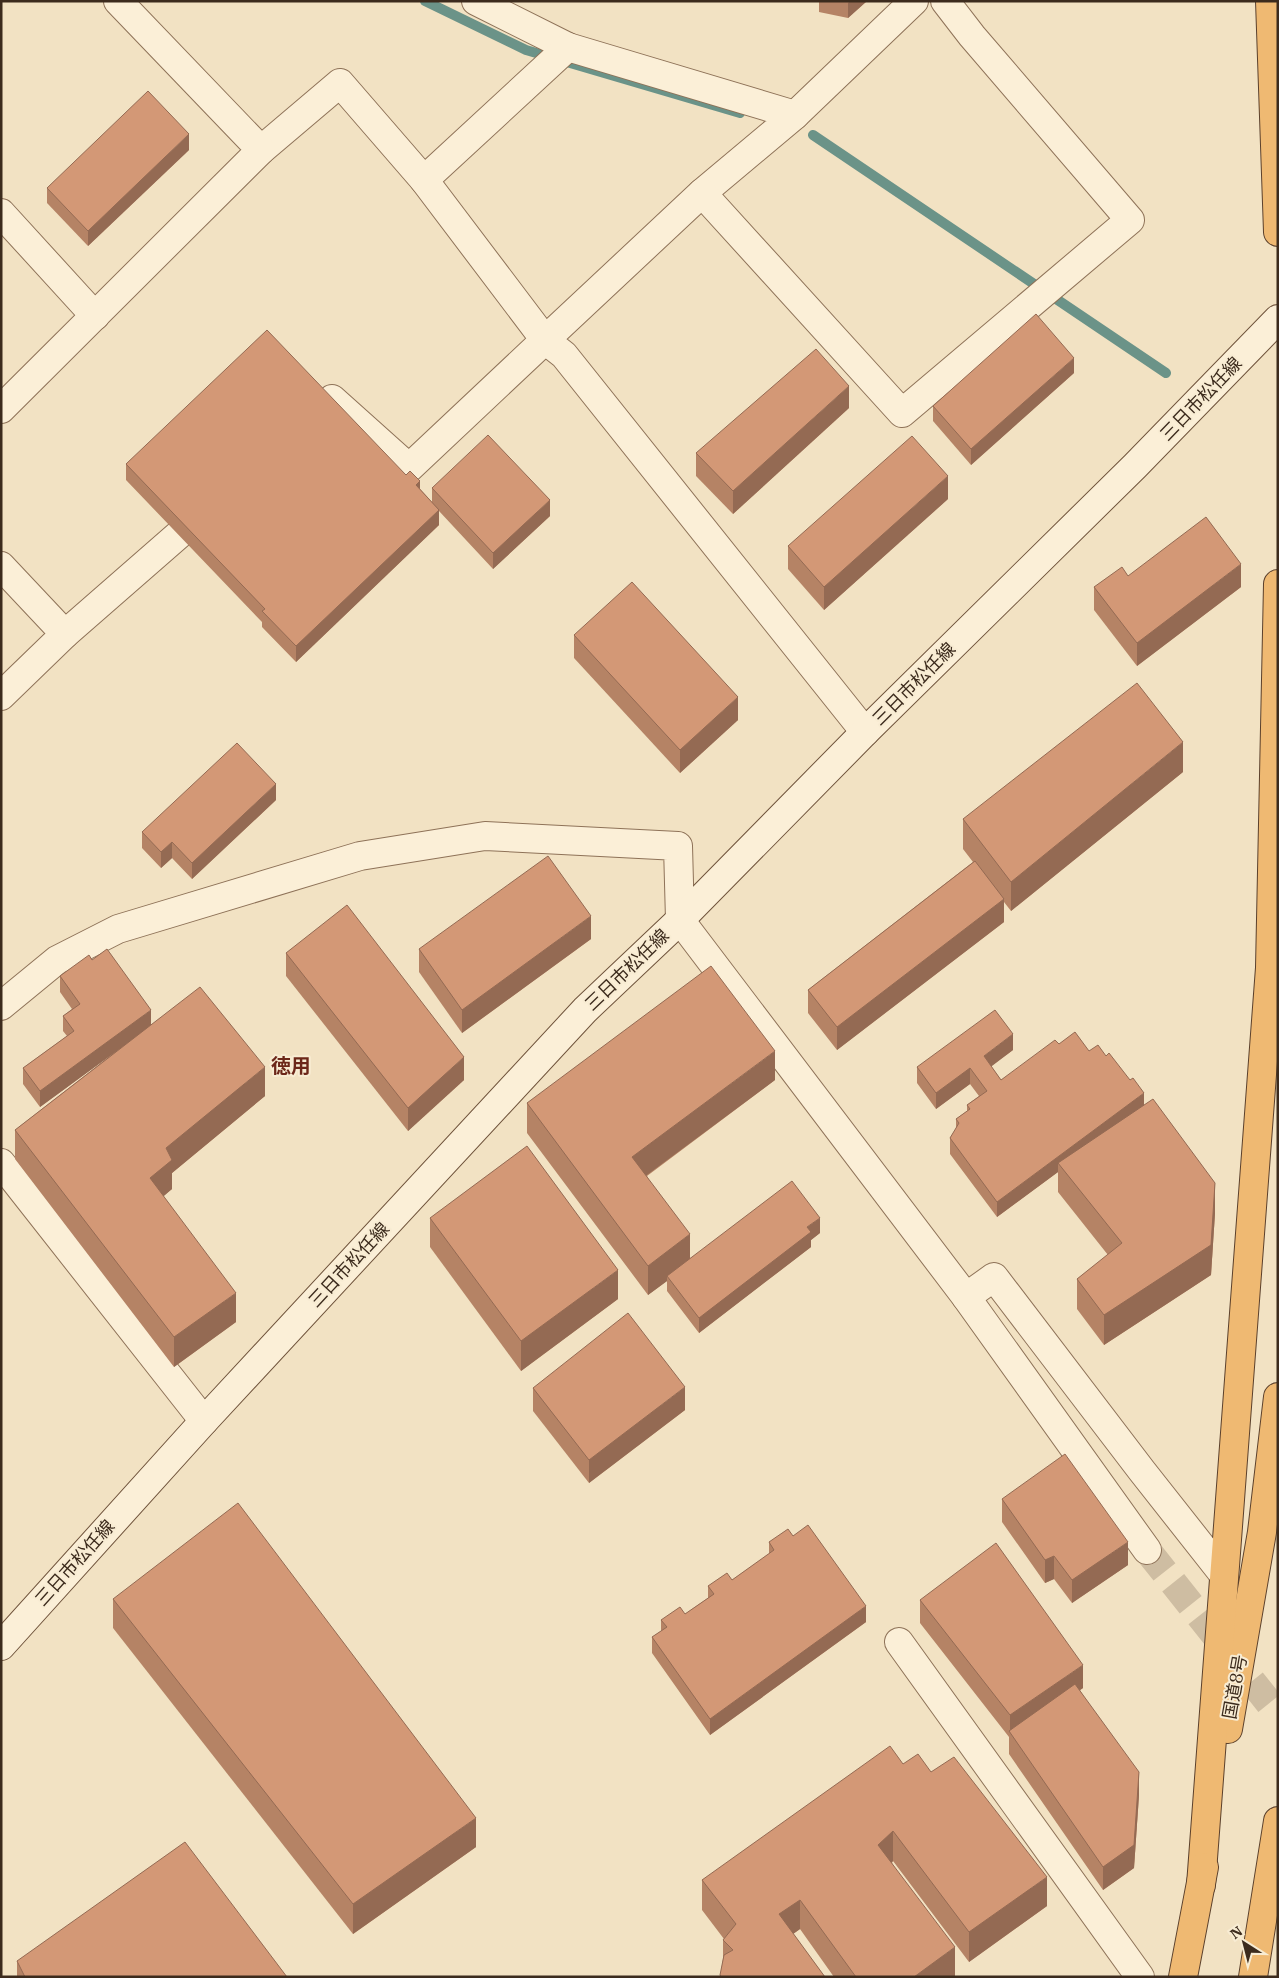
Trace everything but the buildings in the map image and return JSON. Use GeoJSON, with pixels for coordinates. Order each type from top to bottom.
{"type":"FeatureCollection","features":[{"type":"Feature","properties":{"kind":"highway"},"geometry":{"type":"LineString","coordinates":[[1270,1],[1278,232]]}},
{"type":"Feature","properties":{"kind":"highway"},"geometry":{"type":"LineString","coordinates":[[1201,1885],[1270,968],[1278,584]]}},
{"type":"Feature","properties":{"kind":"highway","name":"国道8号"},"geometry":{"type":"LineString","coordinates":[[1183,1977],[1201,1885],[1262,1532],[1278,1397]]}},
{"type":"Feature","properties":{"kind":"highway"},"geometry":{"type":"LineString","coordinates":[[1254,1977],[1278,1821]]}},
{"type":"Feature","properties":{"kind":"highway"},"geometry":{"type":"LineString","coordinates":[[1254,1977],[1278,1908]]}},
{"type":"Feature","properties":{"kind":"street"},"geometry":{"type":"LineString","coordinates":[[118,1],[261,150]]}},
{"type":"Feature","properties":{"kind":"street"},"geometry":{"type":"LineString","coordinates":[[476,1],[556,58],[795,115]]}},
{"type":"Feature","properties":{"kind":"street"},"geometry":{"type":"LineString","coordinates":[[295,432],[332,399],[409,468],[702,193],[795,115],[914,1]]}},
{"type":"Feature","properties":{"kind":"street"},"geometry":{"type":"LineString","coordinates":[[702,193],[902,413],[1130,220],[978,43],[945,1]]}},
{"type":"Feature","properties":{"kind":"street"},"geometry":{"type":"LineString","coordinates":[[424,180],[556,58]]}},
{"type":"Feature","properties":{"kind":"street"},"geometry":{"type":"LineString","coordinates":[[1,409],[261,150],[340,83],[424,180],[545,340],[564,355],[865,732]]}},
{"type":"Feature","properties":{"kind":"street"},"geometry":{"type":"LineString","coordinates":[[1,213],[95,316]]}},
{"type":"Feature","properties":{"kind":"street","name":"三日市松任線"},"geometry":{"type":"LineString","coordinates":[[1,1646],[204,1421],[585,1010],[680,920],[865,732],[1136,466],[1278,319]]}},
{"type":"Feature","properties":{"kind":"street"},"geometry":{"type":"LineString","coordinates":[[1,696],[66,634],[228,491]]}},
{"type":"Feature","properties":{"kind":"street"},"geometry":{"type":"LineString","coordinates":[[1,566],[66,634]]}},
{"type":"Feature","properties":{"kind":"street"},"geometry":{"type":"LineString","coordinates":[[1,1006],[56,960],[118,929],[360,856],[486,836],[678,846],[680,920],[966,1297],[1146,1550]]}},
{"type":"Feature","properties":{"kind":"street"},"geometry":{"type":"LineString","coordinates":[[1,1163],[204,1421]]}},
{"type":"Feature","properties":{"kind":"street"},"geometry":{"type":"LineString","coordinates":[[966,1297],[994,1276],[1142,1471],[1224,1575]]}},
{"type":"Feature","properties":{"kind":"street"},"geometry":{"type":"LineString","coordinates":[[899,1642],[1140,1977]]}},
{"type":"Feature","properties":{"kind":"waterway"},"geometry":{"type":"LineString","coordinates":[[425,1],[526,50],[740,113]]}},
{"type":"Feature","properties":{"kind":"waterway"},"geometry":{"type":"LineString","coordinates":[[813,135],[1166,373]]}},
{"type":"Feature","properties":{"kind":"tunnel"},"geometry":{"type":"LineString","coordinates":[[1147,1550],[1278,1714]]}},
{"type":"Feature","properties":{"kind":"district","name":"徳用"},"geometry":{"type":"Point","coordinates":[291,1066]}}]}
